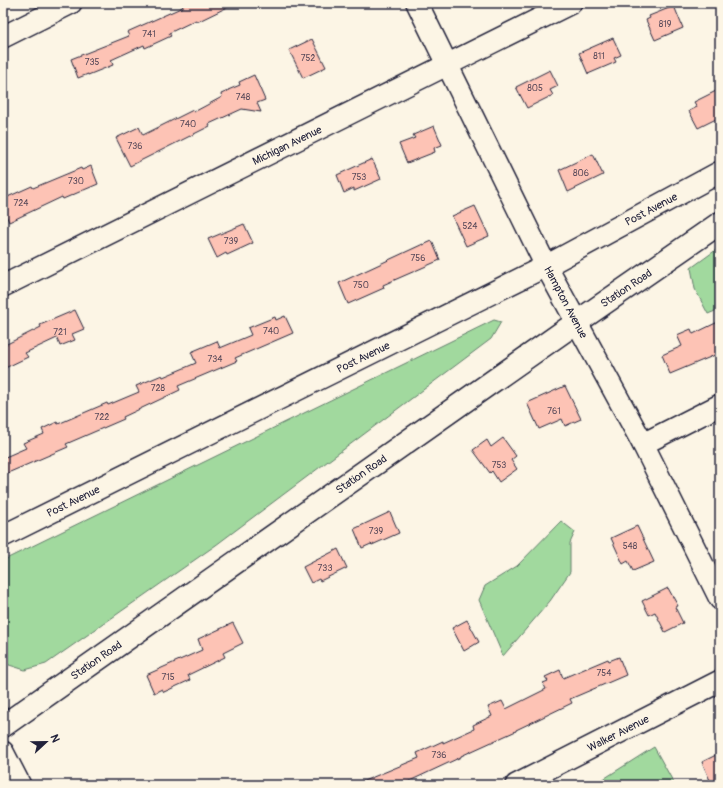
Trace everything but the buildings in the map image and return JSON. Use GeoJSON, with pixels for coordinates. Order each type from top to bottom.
{"type":"FeatureCollection","features":[{"type":"Feature","properties":{"kind":"main road","name":"Station Road"},"geometry":{"type":"LineString","coordinates":[[3,726],[577,322],[720,224]]}},
{"type":"Feature","properties":{"kind":"street"},"geometry":{"type":"LineString","coordinates":[[3,37],[71,3]]}},
{"type":"Feature","properties":{"kind":"street","name":"Hampton Avenue"},"geometry":{"type":"LineString","coordinates":[[417,3],[546,266],[643,444],[720,599]]}},
{"type":"Feature","properties":{"kind":"street","name":"Michigan Avenue"},"geometry":{"type":"LineString","coordinates":[[3,286],[571,3]]}},
{"type":"Feature","properties":{"kind":"street","name":"Post Avenue"},"geometry":{"type":"LineString","coordinates":[[3,536],[546,266],[720,172]]}},
{"type":"Feature","properties":{"kind":"street"},"geometry":{"type":"LineString","coordinates":[[643,444],[720,405]]}},
{"type":"Feature","properties":{"kind":"street","name":"Walker Avenue"},"geometry":{"type":"LineString","coordinates":[[516,785],[720,681]]}},
{"type":"Feature","properties":{"kind":"street"},"geometry":{"type":"LineString","coordinates":[[3,752],[20,785]]}},
{"type":"Feature","properties":{"kind":"green space"},"geometry":{"type":"Polygon","coordinates":[[[720,247],[720,309],[708,314],[695,289],[691,268],[720,247]]]}},
{"type":"Feature","properties":{"kind":"green space"},"geometry":{"type":"Polygon","coordinates":[[[494,320],[501,322],[491,339],[216,545],[46,664],[25,670],[3,663],[3,562],[6,559],[494,320]]]}},
{"type":"Feature","properties":{"kind":"green space"},"geometry":{"type":"Polygon","coordinates":[[[561,521],[575,532],[570,543],[570,572],[550,601],[503,656],[479,600],[485,586],[517,566],[561,521]]]}},
{"type":"Feature","properties":{"kind":"green space"},"geometry":{"type":"Polygon","coordinates":[[[654,747],[675,785],[594,785],[654,747]]]}}]}
